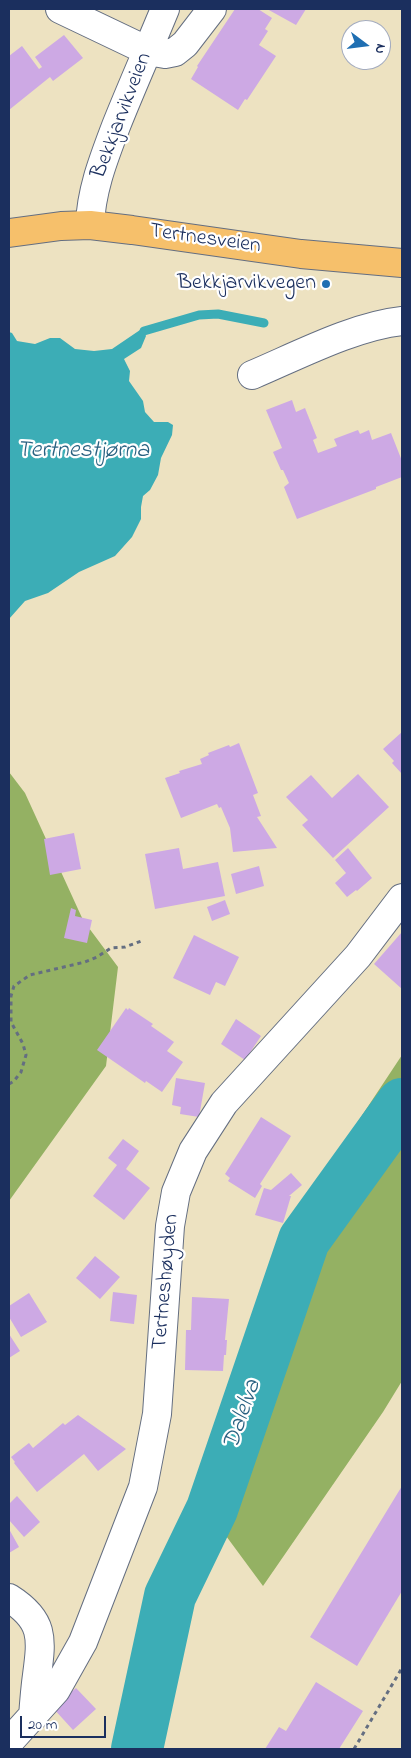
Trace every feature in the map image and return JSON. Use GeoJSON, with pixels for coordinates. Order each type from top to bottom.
{"type":"FeatureCollection","features":[{"type":"Feature","properties":{"kind":"main road","name":"Tertnesveien"},"geometry":{"type":"LineString","coordinates":[[9,233],[61,226],[90,225],[301,254],[402,263]]}},
{"type":"Feature","properties":{"kind":"street"},"geometry":{"type":"LineString","coordinates":[[60,9],[148,50],[165,54],[175,52],[185,44],[212,9]]}},
{"type":"Feature","properties":{"kind":"street","name":"Bekkjarvikveien"},"geometry":{"type":"LineString","coordinates":[[90,225],[93,194],[107,150],[165,9]]}},
{"type":"Feature","properties":{"kind":"street"},"geometry":{"type":"LineString","coordinates":[[252,375],[340,337],[392,322],[402,321]]}},
{"type":"Feature","properties":{"kind":"street","name":"Tertneshøyden"},"geometry":{"type":"LineString","coordinates":[[9,1742],[56,1690],[83,1642],[143,1487],[157,1414],[170,1226],[176,1192],[193,1151],[224,1103],[358,956],[402,898]]}},
{"type":"Feature","properties":{"kind":"street"},"geometry":{"type":"LineString","coordinates":[[9,1598],[22,1606],[36,1624],[42,1645],[33,1717]]}},
{"type":"Feature","properties":{"kind":"path"},"geometry":{"type":"LineString","coordinates":[[9,1084],[21,1072],[26,1055],[23,1044],[11,1022],[11,996],[14,986],[30,975],[84,962],[97,958],[111,948],[144,940]]}},
{"type":"Feature","properties":{"kind":"path"},"geometry":{"type":"LineString","coordinates":[[354,1749],[402,1668]]}},
{"type":"Feature","properties":{"kind":"green space"},"geometry":{"type":"Polygon","coordinates":[[[9,772],[25,793],[83,920],[118,967],[106,1066],[9,1201],[9,772]]]}},
{"type":"Feature","properties":{"kind":"green space"},"geometry":{"type":"Polygon","coordinates":[[[402,1055],[402,1381],[383,1412],[263,1586],[201,1502],[246,1348],[316,1185],[402,1055]]]}},
{"type":"Feature","properties":{"kind":"water","name":"Tertnestjørna"},"geometry":{"type":"Polygon","coordinates":[[[140,330],[144,331],[146,336],[141,348],[124,359],[130,371],[129,381],[143,401],[145,412],[154,422],[168,422],[173,425],[172,435],[161,458],[158,475],[150,490],[143,496],[141,519],[132,537],[115,556],[79,572],[48,593],[25,601],[9,619],[9,332],[12,333],[17,341],[35,344],[50,338],[60,338],[75,349],[94,351],[112,349],[140,330]]]}},
{"type":"Feature","properties":{"kind":"building"},"geometry":{"type":"Polygon","coordinates":[[[235,9],[258,9],[272,18],[265,29],[268,31],[259,45],[276,56],[247,100],[245,99],[238,110],[191,79],[197,66],[235,9]]]}},
{"type":"Feature","properties":{"kind":"building"},"geometry":{"type":"Polygon","coordinates":[[[267,9],[306,9],[296,25],[267,9]]]}},
{"type":"Feature","properties":{"kind":"building"},"geometry":{"type":"Polygon","coordinates":[[[64,35],[83,58],[53,81],[50,77],[9,110],[9,56],[22,46],[39,69],[42,67],[35,57],[64,35]]]}},
{"type":"Feature","properties":{"kind":"building"},"geometry":{"type":"Polygon","coordinates":[[[292,400],[296,412],[305,408],[317,438],[313,440],[318,453],[337,446],[334,439],[358,430],[360,434],[369,430],[372,440],[391,433],[402,461],[402,477],[297,519],[284,487],[289,483],[273,452],[282,448],[266,410],[292,400]]]}},
{"type":"Feature","properties":{"kind":"building"},"geometry":{"type":"Polygon","coordinates":[[[402,732],[402,774],[383,749],[402,732]]]}},
{"type":"Feature","properties":{"kind":"building"},"geometry":{"type":"Polygon","coordinates":[[[239,743],[258,793],[253,795],[261,816],[257,817],[277,848],[233,852],[230,828],[221,807],[219,808],[217,804],[181,818],[165,778],[180,773],[179,771],[202,764],[200,759],[209,755],[208,753],[239,743]]]}},
{"type":"Feature","properties":{"kind":"building"},"geometry":{"type":"Polygon","coordinates":[[[358,774],[389,807],[333,858],[302,825],[308,820],[286,797],[311,775],[332,798],[358,774]]]}},
{"type":"Feature","properties":{"kind":"building"},"geometry":{"type":"Polygon","coordinates":[[[74,833],[81,869],[50,875],[44,839],[74,833]]]}},
{"type":"Feature","properties":{"kind":"building"},"geometry":{"type":"Polygon","coordinates":[[[179,848],[183,869],[218,862],[225,896],[155,909],[145,854],[179,848]]]}},
{"type":"Feature","properties":{"kind":"building"},"geometry":{"type":"Polygon","coordinates":[[[348,848],[372,878],[347,897],[335,883],[346,873],[335,860],[348,848]]]}},
{"type":"Feature","properties":{"kind":"building"},"geometry":{"type":"Polygon","coordinates":[[[259,866],[264,886],[236,894],[231,874],[259,866]]]}},
{"type":"Feature","properties":{"kind":"building"},"geometry":{"type":"Polygon","coordinates":[[[225,900],[230,914],[212,921],[207,907],[225,900]]]}},
{"type":"Feature","properties":{"kind":"building"},"geometry":{"type":"Polygon","coordinates":[[[71,908],[76,910],[75,916],[92,920],[87,943],[64,938],[71,908]]]}},
{"type":"Feature","properties":{"kind":"building"},"geometry":{"type":"Polygon","coordinates":[[[402,932],[402,989],[374,964],[402,932]]]}},
{"type":"Feature","properties":{"kind":"building"},"geometry":{"type":"Polygon","coordinates":[[[194,935],[239,957],[225,986],[216,982],[210,995],[173,978],[194,935]]]}},
{"type":"Feature","properties":{"kind":"building"},"geometry":{"type":"Polygon","coordinates":[[[126,1008],[128,1010],[129,1008],[153,1024],[151,1026],[174,1042],[167,1051],[183,1062],[162,1092],[146,1081],[145,1083],[97,1050],[126,1008]]]}},
{"type":"Feature","properties":{"kind":"building"},"geometry":{"type":"Polygon","coordinates":[[[236,1019],[261,1036],[245,1060],[221,1044],[236,1019]]]}},
{"type":"Feature","properties":{"kind":"building"},"geometry":{"type":"Polygon","coordinates":[[[176,1078],[205,1083],[199,1117],[180,1114],[181,1107],[172,1105],[176,1078]]]}},
{"type":"Feature","properties":{"kind":"building"},"geometry":{"type":"Polygon","coordinates":[[[261,1117],[291,1136],[260,1184],[262,1186],[255,1198],[228,1181],[230,1178],[225,1174],[261,1117]]]}},
{"type":"Feature","properties":{"kind":"building"},"geometry":{"type":"Polygon","coordinates":[[[123,1139],[139,1151],[126,1169],[150,1188],[124,1220],[93,1196],[117,1165],[108,1158],[123,1139]]]}},
{"type":"Feature","properties":{"kind":"building"},"geometry":{"type":"Polygon","coordinates":[[[291,1173],[302,1185],[289,1196],[291,1196],[283,1223],[255,1215],[264,1188],[271,1190],[291,1173]]]}},
{"type":"Feature","properties":{"kind":"building"},"geometry":{"type":"Polygon","coordinates":[[[95,1256],[120,1277],[100,1299],[76,1278],[95,1256]]]}},
{"type":"Feature","properties":{"kind":"building"},"geometry":{"type":"Polygon","coordinates":[[[113,1292],[137,1295],[134,1324],[110,1321],[113,1292]]]}},
{"type":"Feature","properties":{"kind":"building"},"geometry":{"type":"Polygon","coordinates":[[[29,1293],[47,1322],[21,1337],[9,1317],[9,1306],[29,1293]]]}},
{"type":"Feature","properties":{"kind":"building"},"geometry":{"type":"Polygon","coordinates":[[[192,1297],[229,1299],[225,1340],[227,1340],[226,1355],[224,1355],[223,1371],[185,1370],[186,1330],[191,1330],[192,1297]]]}},
{"type":"Feature","properties":{"kind":"building"},"geometry":{"type":"Polygon","coordinates":[[[9,1334],[20,1351],[9,1358],[9,1334]]]}},
{"type":"Feature","properties":{"kind":"building"},"geometry":{"type":"Polygon","coordinates":[[[78,1415],[126,1449],[98,1471],[84,1454],[37,1492],[11,1457],[29,1443],[33,1448],[63,1423],[65,1425],[78,1415]]]}},
{"type":"Feature","properties":{"kind":"building"},"geometry":{"type":"Polygon","coordinates":[[[402,1486],[402,1591],[357,1666],[310,1637],[402,1486]]]}},
{"type":"Feature","properties":{"kind":"building"},"geometry":{"type":"Polygon","coordinates":[[[17,1496],[40,1522],[24,1537],[9,1520],[9,1504],[17,1496]]]}},
{"type":"Feature","properties":{"kind":"building"},"geometry":{"type":"Polygon","coordinates":[[[9,1529],[19,1547],[9,1553],[9,1529]]]}},
{"type":"Feature","properties":{"kind":"building"},"geometry":{"type":"Polygon","coordinates":[[[316,1682],[363,1711],[339,1749],[265,1749],[279,1727],[286,1731],[316,1682]]]}},
{"type":"Feature","properties":{"kind":"building"},"geometry":{"type":"Polygon","coordinates":[[[76,1688],[96,1709],[73,1730],[53,1708],[76,1688]]]}},
{"type":"Feature","properties":{"kind":"waterway"},"geometry":{"type":"LineString","coordinates":[[144,331],[199,315],[218,314],[264,323]]}},
{"type":"Feature","properties":{"kind":"waterway","name":"Dalelva"},"geometry":{"type":"LineString","coordinates":[[137,1749],[170,1596],[212,1509],[304,1240],[402,1104]]}},
{"type":"Feature","properties":{"kind":"place","name":"Bekkjarvikvegen"},"geometry":{"type":"Point","coordinates":[326,284]}}]}
